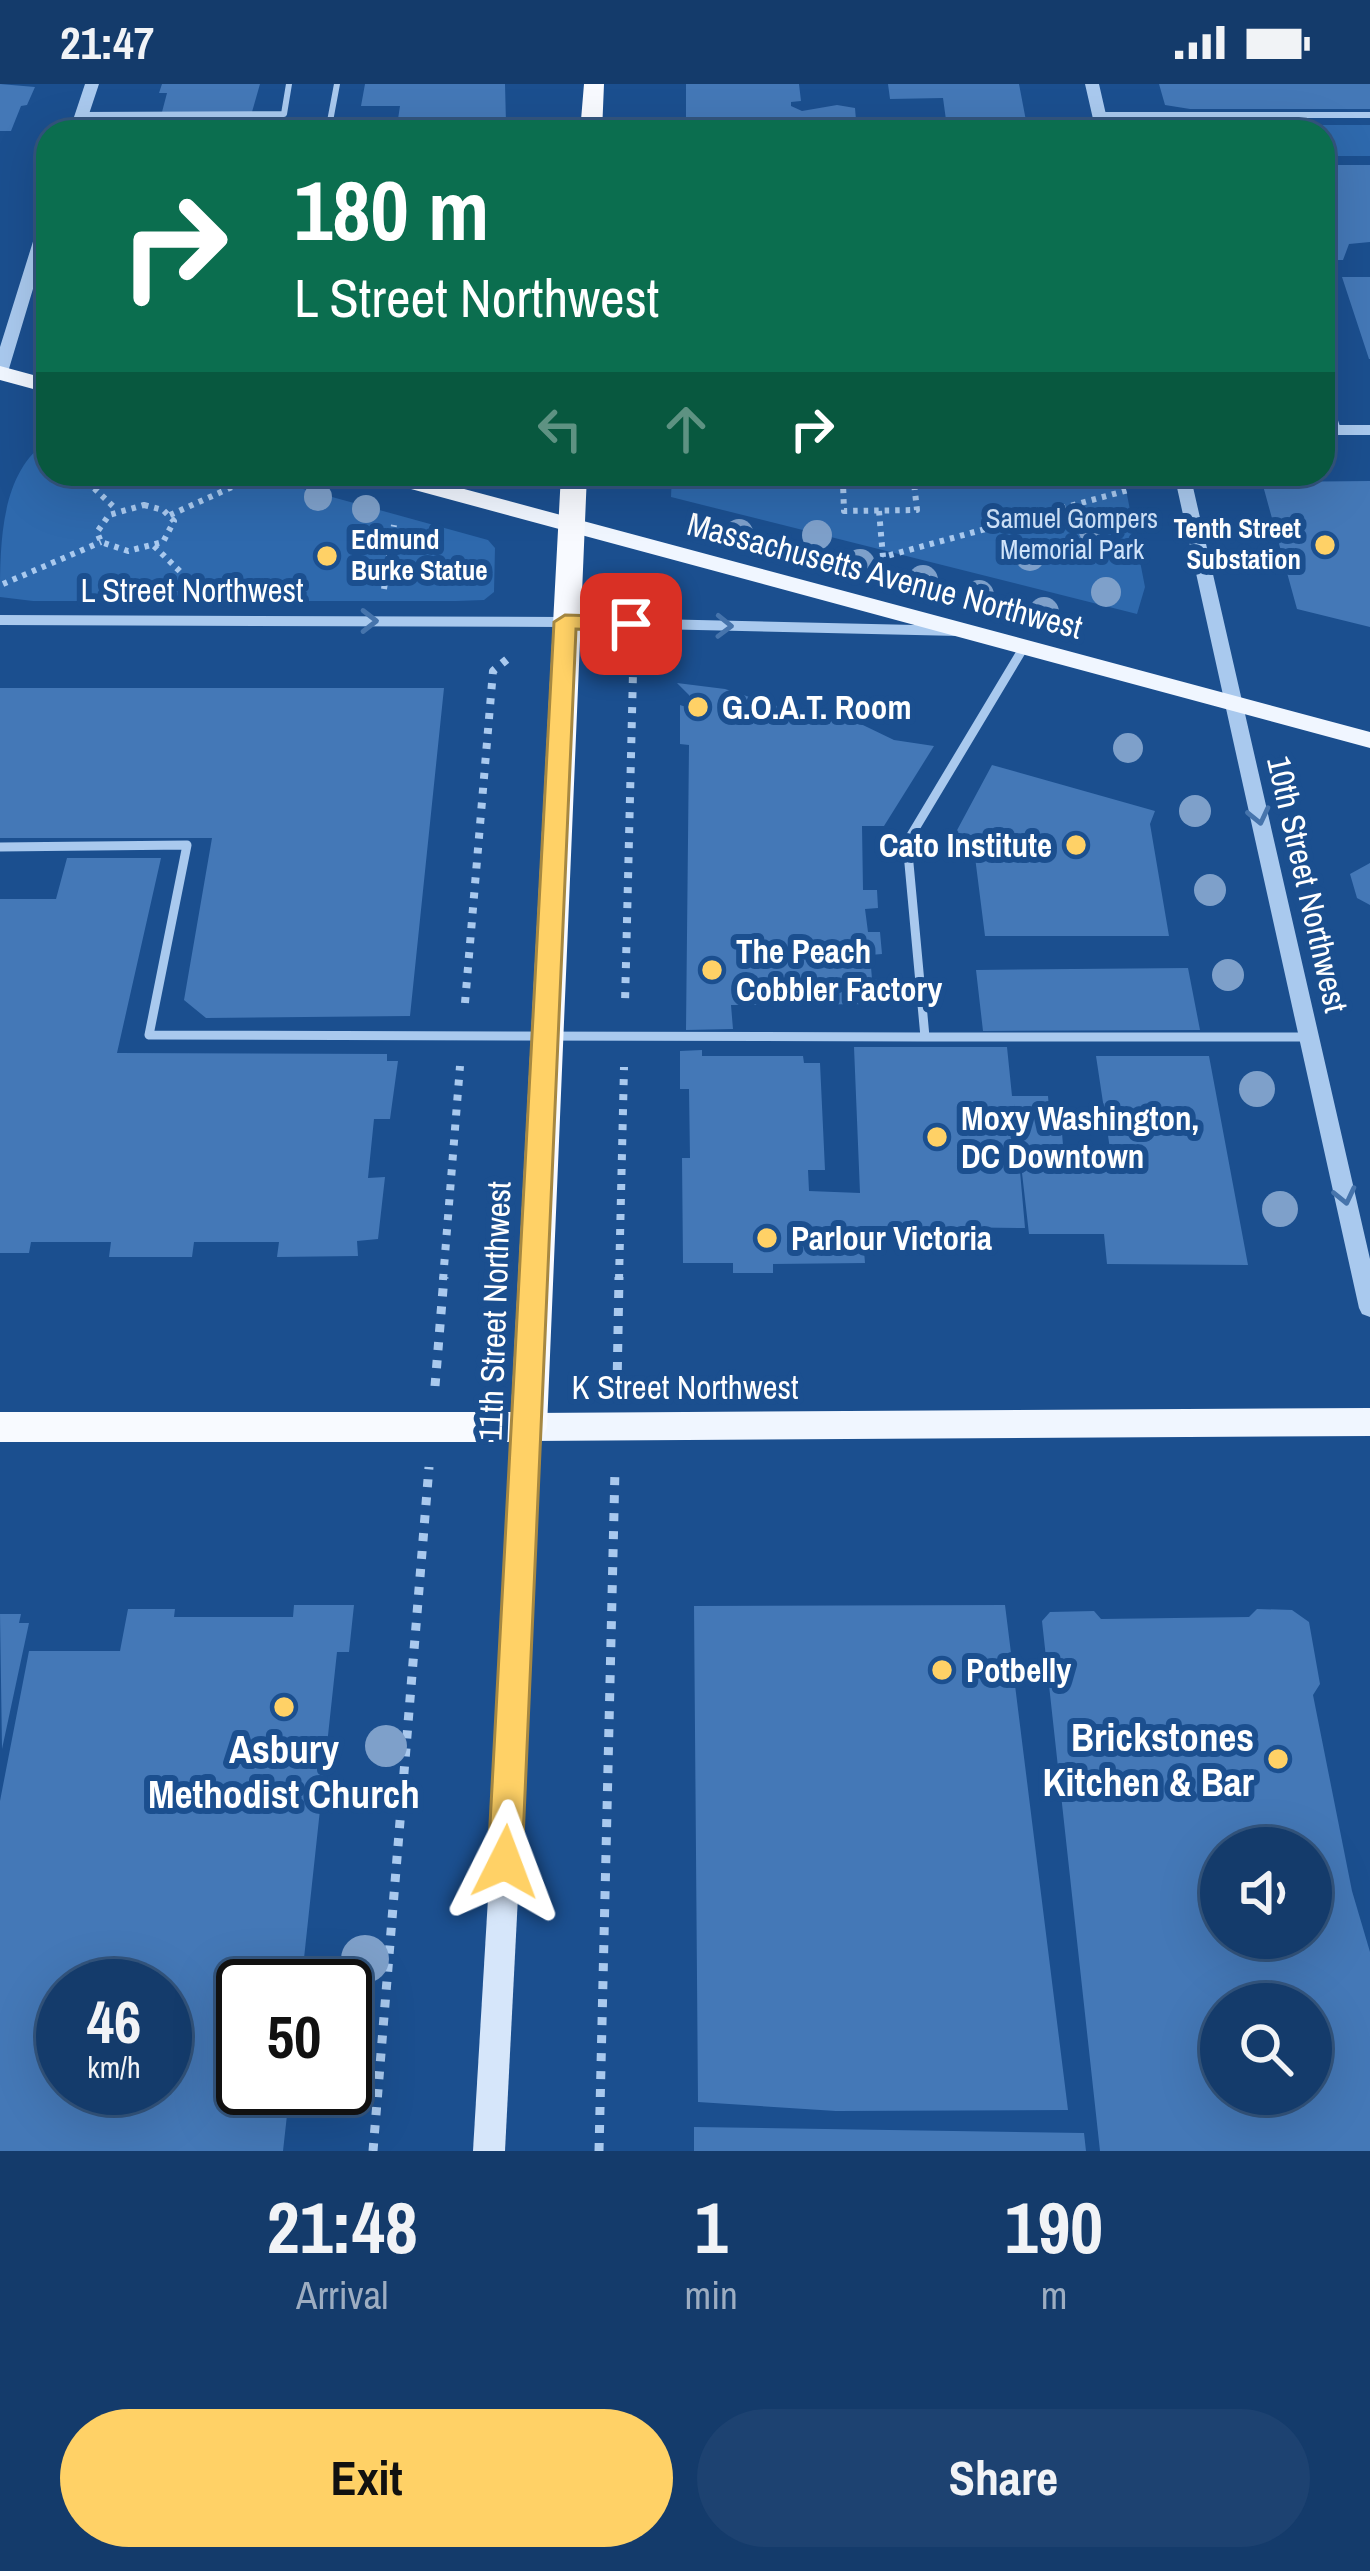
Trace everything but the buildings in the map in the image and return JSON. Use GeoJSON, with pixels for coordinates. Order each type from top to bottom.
{"type":"FeatureCollection","features":[{"type":"Feature","properties":{"kind":"highway"},"geometry":{"type":"LineString","coordinates":[[592,120],[593,84]]}},
{"type":"Feature","properties":{"kind":"highway","name":"11th Street Northwest"},"geometry":{"type":"LineString","coordinates":[[529,1426],[573,486]]}},
{"type":"Feature","properties":{"kind":"highway","name":"K Street Northwest"},"geometry":{"type":"LineString","coordinates":[[0,1427],[529,1426]]}},
{"type":"Feature","properties":{"kind":"main road"},"geometry":{"type":"LineString","coordinates":[[0,372],[36,382]]}},
{"type":"Feature","properties":{"kind":"main road","name":"Massachusetts Avenue Northwest"},"geometry":{"type":"LineString","coordinates":[[428,486],[1370,740]]}},
{"type":"Feature","properties":{"kind":"main road","name":"K Street Northwest"},"geometry":{"type":"LineString","coordinates":[[529,1426],[1370,1421]]}},
{"type":"Feature","properties":{"kind":"main road","name":"11th Street Northwest"},"geometry":{"type":"LineString","coordinates":[[489,2151],[529,1426]]}},
{"type":"Feature","properties":{"kind":"street"},"geometry":{"type":"LineString","coordinates":[[80,120],[92,84]]}},
{"type":"Feature","properties":{"kind":"street"},"geometry":{"type":"LineString","coordinates":[[1092,84],[1100,120]]}},
{"type":"Feature","properties":{"kind":"street"},"geometry":{"type":"LineString","coordinates":[[0,372],[36,255]]}},
{"type":"Feature","properties":{"kind":"street"},"geometry":{"type":"LineString","coordinates":[[1335,430],[1370,430]]}},
{"type":"Feature","properties":{"kind":"street","name":"10th Street Northwest"},"geometry":{"type":"LineString","coordinates":[[1185,486],[1370,1308]]}},
{"type":"Feature","properties":{"kind":"street","name":"L Street Northwest"},"geometry":{"type":"LineString","coordinates":[[0,620],[565,622],[960,631]]}},
{"type":"Feature","properties":{"kind":"lane"},"geometry":{"type":"LineString","coordinates":[[82,115],[284,114],[289,84]]}},
{"type":"Feature","properties":{"kind":"lane"},"geometry":{"type":"LineString","coordinates":[[330,120],[338,84]]}},
{"type":"Feature","properties":{"kind":"lane"},"geometry":{"type":"LineString","coordinates":[[1099,115],[1370,115]]}},
{"type":"Feature","properties":{"kind":"lane"},"geometry":{"type":"LineString","coordinates":[[925,1036],[907,842],[1024,647]]}},
{"type":"Feature","properties":{"kind":"lane"},"geometry":{"type":"LineString","coordinates":[[0,847],[187,845],[148,1035],[1308,1036]]}},
{"type":"Feature","properties":{"kind":"path"},"geometry":{"type":"LineString","coordinates":[[92,486],[117,510]]}},
{"type":"Feature","properties":{"kind":"path"},"geometry":{"type":"LineString","coordinates":[[101,542],[98,525],[117,510],[143,505],[170,515],[237,486]]}},
{"type":"Feature","properties":{"kind":"path"},"geometry":{"type":"LineString","coordinates":[[843,486],[844,511],[916,510],[914,486]]}},
{"type":"Feature","properties":{"kind":"path"},"geometry":{"type":"LineString","coordinates":[[879,511],[883,557],[1132,489]]}},
{"type":"Feature","properties":{"kind":"path"},"geometry":{"type":"LineString","coordinates":[[0,585],[101,542],[128,551],[154,546],[174,528],[170,515]]}},
{"type":"Feature","properties":{"kind":"path"},"geometry":{"type":"LineString","coordinates":[[384,591],[394,525]]}},
{"type":"Feature","properties":{"kind":"path"},"geometry":{"type":"LineString","coordinates":[[154,546],[197,592]]}},
{"type":"Feature","properties":{"kind":"path"},"geometry":{"type":"LineString","coordinates":[[440,1317],[493,671]]}},
{"type":"Feature","properties":{"kind":"path"},"geometry":{"type":"LineString","coordinates":[[373,2151],[424,1534]]}},
{"type":"Feature","properties":{"kind":"path"},"geometry":{"type":"LineString","coordinates":[[599,2151],[614,1538]]}},
{"type":"Feature","properties":{"kind":"green space"},"geometry":{"type":"Polygon","coordinates":[[[1335,125],[1370,125],[1370,156],[1335,156],[1335,125]]]}},
{"type":"Feature","properties":{"kind":"green space"},"geometry":{"type":"Polygon","coordinates":[[[36,452],[36,486],[292,486],[488,540],[495,548],[494,592],[484,600],[456,601],[33,601],[0,597],[6,512],[20,471],[36,452]]]}},
{"type":"Feature","properties":{"kind":"green space","name":"Samuel Gompers Memorial Park"},"geometry":{"type":"Polygon","coordinates":[[[671,486],[1125,486],[1145,587],[1137,614],[671,497],[671,486]]]}},
{"type":"Feature","properties":{"kind":"place","name":"Tenth Street Substation"},"geometry":{"type":"Point","coordinates":[1325,545]}},
{"type":"Feature","properties":{"kind":"place","name":"Edmund Burke Statue"},"geometry":{"type":"Point","coordinates":[327,556]}},
{"type":"Feature","properties":{"kind":"place","name":"G.O.A.T. Room"},"geometry":{"type":"Point","coordinates":[698,707]}},
{"type":"Feature","properties":{"kind":"place","name":"Cato Institute"},"geometry":{"type":"Point","coordinates":[1076,845]}},
{"type":"Feature","properties":{"kind":"place","name":"The Peach Cobbler Factory"},"geometry":{"type":"Point","coordinates":[712,970]}},
{"type":"Feature","properties":{"kind":"place","name":"Moxy Washington, DC Downtown"},"geometry":{"type":"Point","coordinates":[937,1137]}},
{"type":"Feature","properties":{"kind":"place","name":"Parlour Victoria"},"geometry":{"type":"Point","coordinates":[767,1238]}},
{"type":"Feature","properties":{"kind":"place","name":"Potbelly"},"geometry":{"type":"Point","coordinates":[942,1670]}},
{"type":"Feature","properties":{"kind":"place","name":"Asbury Methodist Church"},"geometry":{"type":"Point","coordinates":[284,1707]}},
{"type":"Feature","properties":{"kind":"place","name":"Brickstones Kitchen & Bar"},"geometry":{"type":"Point","coordinates":[1278,1759]}},
{"type":"Feature","properties":{"kind":"route"},"geometry":{"type":"LineString","coordinates":[[505,1862],[565,622],[631,624]]}}]}
